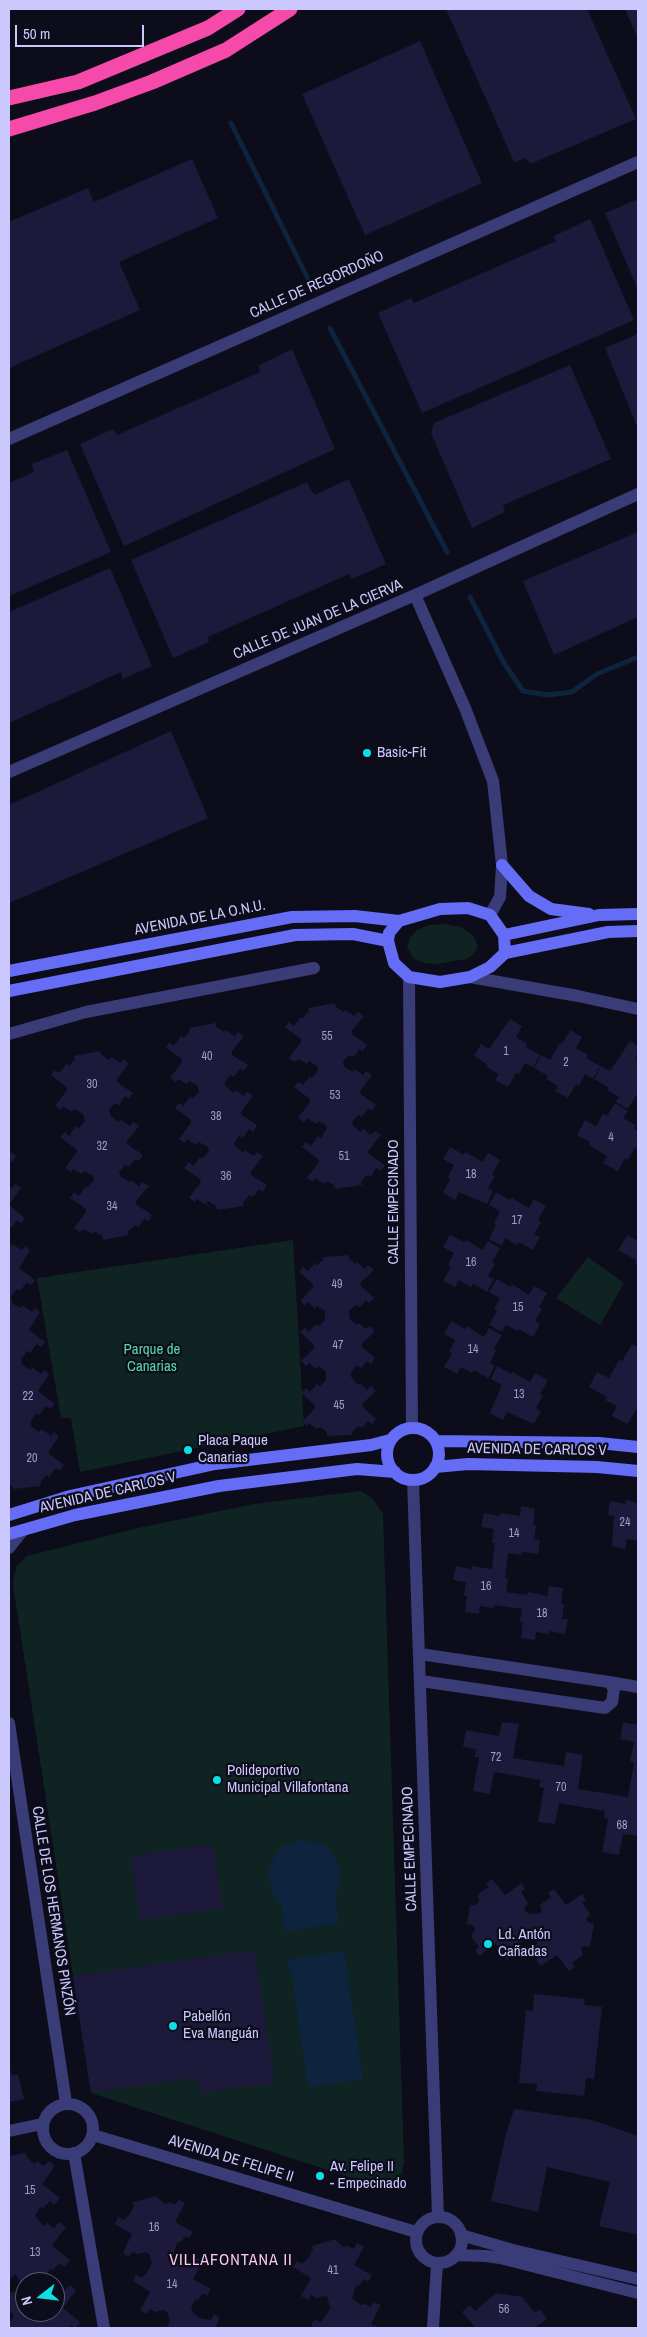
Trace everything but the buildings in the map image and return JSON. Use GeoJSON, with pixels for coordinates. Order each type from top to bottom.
{"type":"FeatureCollection","features":[{"type":"Feature","properties":{"kind":"highway"},"geometry":{"type":"LineString","coordinates":[[9,98],[78,82],[208,28],[238,9]]}},
{"type":"Feature","properties":{"kind":"highway"},"geometry":{"type":"LineString","coordinates":[[9,129],[95,103],[152,82],[226,50],[290,9]]}},
{"type":"Feature","properties":{"kind":"street","name":"CALLE DE REGORDOÑO"},"geometry":{"type":"LineString","coordinates":[[9,438],[638,162]]}},
{"type":"Feature","properties":{"kind":"street","name":"CALLE DE JUAN DE LA CIERVA"},"geometry":{"type":"LineString","coordinates":[[9,772],[415,595],[638,494]]}},
{"type":"Feature","properties":{"kind":"street"},"geometry":{"type":"LineString","coordinates":[[415,595],[465,708],[493,781],[502,865],[500,897],[490,915]]}},
{"type":"Feature","properties":{"kind":"street"},"geometry":{"type":"LineString","coordinates":[[502,865],[529,896],[551,909],[599,915],[638,914]]}},
{"type":"Feature","properties":{"kind":"street"},"geometry":{"type":"LineString","coordinates":[[505,953],[504,935],[490,915],[468,908],[440,909],[399,921],[389,933],[388,941],[394,963],[409,977],[440,982],[470,977],[490,967],[505,953],[608,932],[638,931]]}},
{"type":"Feature","properties":{"kind":"street"},"geometry":{"type":"LineString","coordinates":[[504,935],[599,915]]}},
{"type":"Feature","properties":{"kind":"street","name":"AVENIDA DE LA O.N.U."},"geometry":{"type":"LineString","coordinates":[[9,971],[292,917],[355,916],[399,921]]}},
{"type":"Feature","properties":{"kind":"street"},"geometry":{"type":"LineString","coordinates":[[9,991],[295,935],[354,934],[388,941]]}},
{"type":"Feature","properties":{"kind":"street"},"geometry":{"type":"LineString","coordinates":[[9,1034],[86,1012],[314,968]]}},
{"type":"Feature","properties":{"kind":"street","name":"CALLE EMPECINADO"},"geometry":{"type":"LineString","coordinates":[[409,977],[412,1428]]}},
{"type":"Feature","properties":{"kind":"street"},"geometry":{"type":"LineString","coordinates":[[470,977],[578,996],[638,1009]]}},
{"type":"Feature","properties":{"kind":"street"},"geometry":{"type":"LineString","coordinates":[[412,1428],[424,1430],[436,1441],[439,1454],[436,1467],[424,1477],[413,1480],[402,1477],[395,1472],[388,1462],[387,1451],[390,1440],[403,1430],[412,1428]]}},
{"type":"Feature","properties":{"kind":"street","name":"AVENIDA DE CARLOS V"},"geometry":{"type":"LineString","coordinates":[[9,1516],[70,1496],[215,1464],[371,1445],[390,1440]]}},
{"type":"Feature","properties":{"kind":"street","name":"AVENIDA DE CARLOS V"},"geometry":{"type":"LineString","coordinates":[[436,1441],[599,1443],[638,1447]]}},
{"type":"Feature","properties":{"kind":"street","name":"AVENIDA DE CARLOS V"},"geometry":{"type":"LineString","coordinates":[[436,1467],[488,1464],[597,1467],[638,1471]]}},
{"type":"Feature","properties":{"kind":"street","name":"AVENIDA DE CARLOS V"},"geometry":{"type":"LineString","coordinates":[[9,1534],[75,1515],[219,1486],[357,1469],[395,1472]]}},
{"type":"Feature","properties":{"kind":"street","name":"CALLE EMPECINADO"},"geometry":{"type":"LineString","coordinates":[[413,1480],[438,2216]]}},
{"type":"Feature","properties":{"kind":"street"},"geometry":{"type":"LineString","coordinates":[[9,1548],[22,1530]]}},
{"type":"Feature","properties":{"kind":"street"},"geometry":{"type":"LineString","coordinates":[[420,1654],[638,1687]]}},
{"type":"Feature","properties":{"kind":"street"},"geometry":{"type":"LineString","coordinates":[[420,1681],[605,1708],[612,1702],[614,1689],[609,1682]]}},
{"type":"Feature","properties":{"kind":"street","name":"CALLE DE LOS HERMANOS PINZÓN"},"geometry":{"type":"LineString","coordinates":[[9,1723],[66,2103]]}},
{"type":"Feature","properties":{"kind":"street"},"geometry":{"type":"LineString","coordinates":[[66,2103],[78,2105],[87,2112],[93,2123],[93,2135],[89,2143],[82,2150],[64,2154],[48,2144],[44,2136],[43,2126],[50,2110],[66,2103]]}},
{"type":"Feature","properties":{"kind":"street"},"geometry":{"type":"LineString","coordinates":[[9,2131],[37,2125],[43,2126]]}},
{"type":"Feature","properties":{"kind":"street","name":"AVENIDA DE FELIPE II"},"geometry":{"type":"LineString","coordinates":[[93,2135],[416,2232]]}},
{"type":"Feature","properties":{"kind":"street"},"geometry":{"type":"LineString","coordinates":[[74,2153],[104,2328]]}},
{"type":"Feature","properties":{"kind":"street"},"geometry":{"type":"LineString","coordinates":[[438,2216],[446,2217],[453,2221],[462,2235],[460,2249],[456,2255],[444,2263],[437,2264],[430,2262],[419,2253],[415,2239],[416,2232],[425,2221],[438,2216]]}},
{"type":"Feature","properties":{"kind":"street"},"geometry":{"type":"LineString","coordinates":[[462,2235],[513,2250],[638,2279]]}},
{"type":"Feature","properties":{"kind":"street"},"geometry":{"type":"LineString","coordinates":[[456,2255],[505,2259],[638,2293]]}},
{"type":"Feature","properties":{"kind":"street"},"geometry":{"type":"LineString","coordinates":[[433,2328],[437,2264]]}},
{"type":"Feature","properties":{"kind":"green space"},"geometry":{"type":"Polygon","coordinates":[[[444,924],[461,927],[473,935],[478,946],[473,955],[467,959],[436,964],[424,963],[414,959],[407,947],[410,938],[417,930],[429,925],[444,924]]]}},
{"type":"Feature","properties":{"kind":"green space","name":"Parque de Canarias"},"geometry":{"type":"Polygon","coordinates":[[[293,1240],[304,1426],[80,1472],[71,1418],[61,1418],[37,1278],[293,1240]]]}},
{"type":"Feature","properties":{"kind":"green space"},"geometry":{"type":"Polygon","coordinates":[[[588,1257],[624,1283],[600,1325],[556,1298],[588,1257]]]}},
{"type":"Feature","properties":{"kind":"green space","name":"Polideportivo Municipal Villafontana"},"geometry":{"type":"Polygon","coordinates":[[[361,1491],[372,1498],[383,1513],[404,2162],[402,2173],[395,2179],[386,2184],[374,2185],[91,2093],[13,1584],[16,1567],[27,1556],[138,1528],[254,1504],[361,1491]]]}},
{"type":"Feature","properties":{"kind":"water"},"geometry":{"type":"Polygon","coordinates":[[[300,1840],[322,1844],[329,1849],[339,1866],[340,1883],[335,1899],[339,1923],[285,1932],[282,1905],[273,1894],[268,1873],[277,1852],[285,1845],[300,1840]]]}},
{"type":"Feature","properties":{"kind":"water"},"geometry":{"type":"Polygon","coordinates":[[[344,1951],[363,2079],[308,2087],[291,1970],[288,1970],[287,1960],[344,1951]]]}},
{"type":"Feature","properties":{"kind":"waterway"},"geometry":{"type":"LineString","coordinates":[[231,123],[311,285]]}},
{"type":"Feature","properties":{"kind":"waterway"},"geometry":{"type":"LineString","coordinates":[[330,328],[447,552]]}},
{"type":"Feature","properties":{"kind":"waterway"},"geometry":{"type":"LineString","coordinates":[[470,597],[504,663],[523,691],[548,695],[572,692],[597,674],[638,657]]}},
{"type":"Feature","properties":{"kind":"place","name":"Basic-Fit"},"geometry":{"type":"Point","coordinates":[367,753]}},
{"type":"Feature","properties":{"kind":"place","name":"Placa Paque Canarias"},"geometry":{"type":"Point","coordinates":[188,1450]}},
{"type":"Feature","properties":{"kind":"place","name":"Polideportivo Municipal Villafontana"},"geometry":{"type":"Point","coordinates":[217,1780]}},
{"type":"Feature","properties":{"kind":"place","name":"Ld. Antón Cañadas"},"geometry":{"type":"Point","coordinates":[488,1944]}},
{"type":"Feature","properties":{"kind":"place","name":"Pabellón Eva Manguán"},"geometry":{"type":"Point","coordinates":[173,2026]}},
{"type":"Feature","properties":{"kind":"place","name":"Av. Felipe II - Empecinado"},"geometry":{"type":"Point","coordinates":[320,2176]}},
{"type":"Feature","properties":{"kind":"district","name":"VILLAFONTANA II"},"geometry":{"type":"Point","coordinates":[231,2261]}}]}
